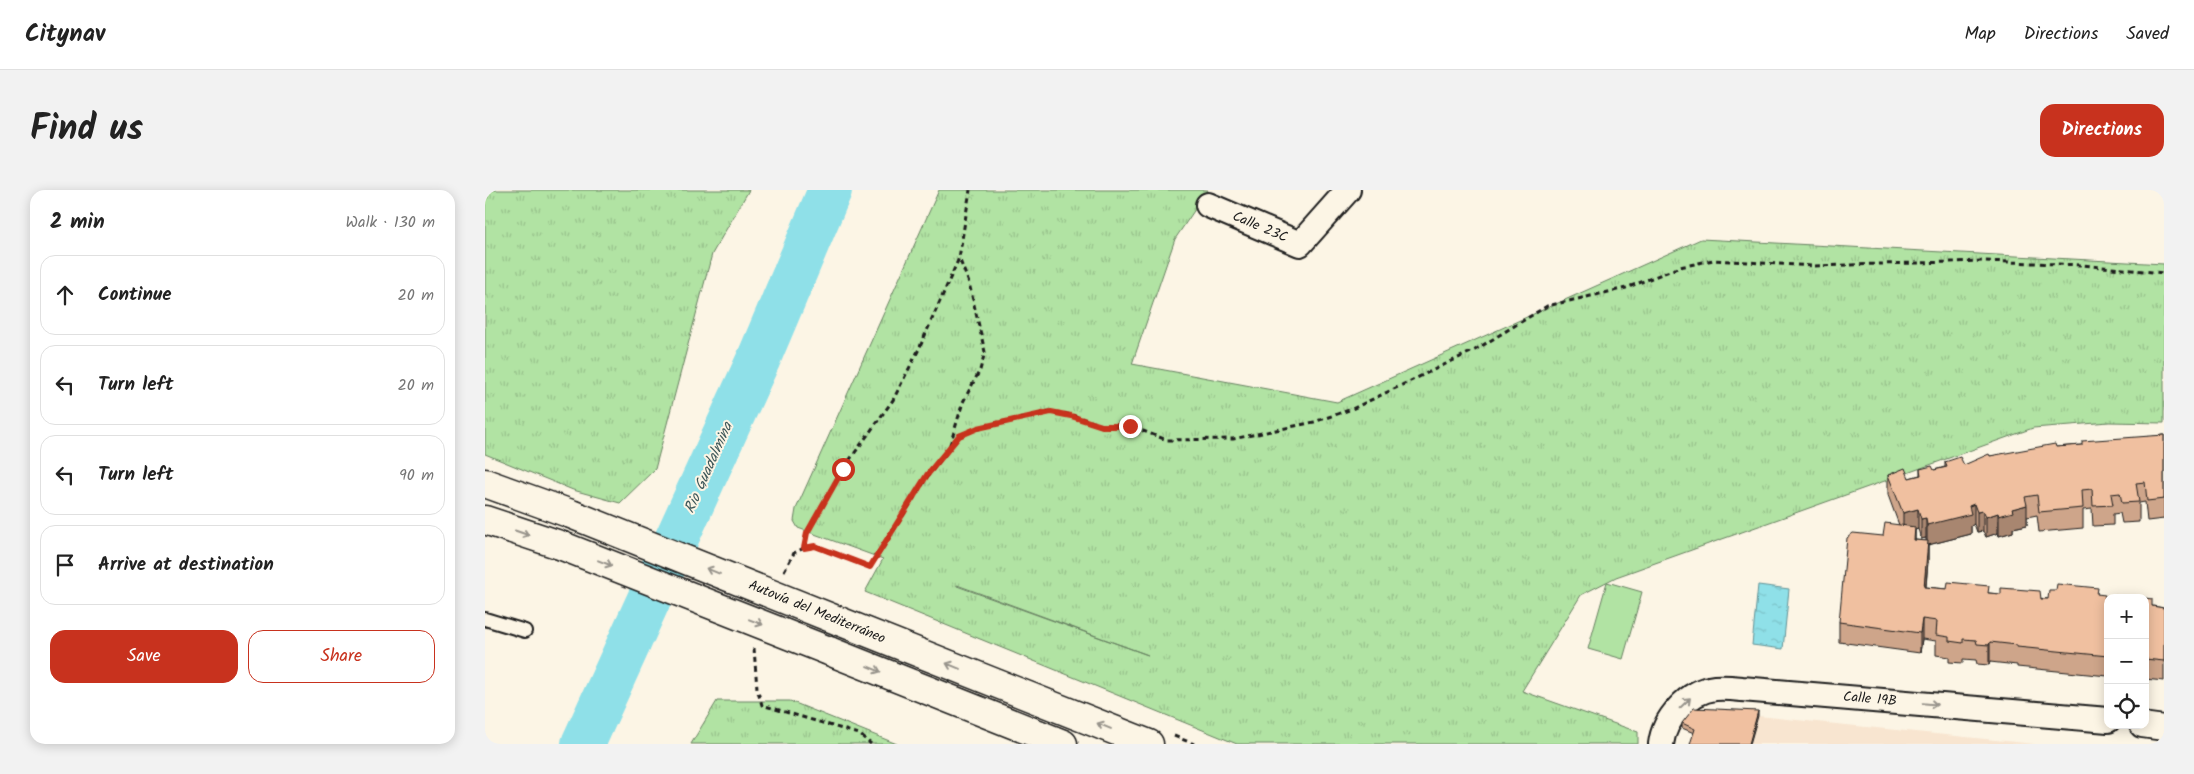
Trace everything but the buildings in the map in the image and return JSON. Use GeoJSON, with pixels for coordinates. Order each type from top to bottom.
{"type":"FeatureCollection","features":[{"type":"Feature","properties":{"kind":"highway"},"geometry":{"type":"LineString","coordinates":[[485,473],[519,488],[562,511]]}},
{"type":"Feature","properties":{"kind":"highway","name":"Autovía del Mediterráneo"},"geometry":{"type":"LineString","coordinates":[[485,483],[562,511],[1149,744]]}},
{"type":"Feature","properties":{"kind":"highway"},"geometry":{"type":"LineString","coordinates":[[485,520],[559,545],[1063,744]]}},
{"type":"Feature","properties":{"kind":"street","name":"Calle 23C"},"geometry":{"type":"LineString","coordinates":[[1208,205],[1300,244],[1348,190]]}},
{"type":"Feature","properties":{"kind":"street","name":"Calle 19B"},"geometry":{"type":"LineString","coordinates":[[1661,744],[1663,732],[1685,700],[1713,688],[1742,688],[2104,720]]}},
{"type":"Feature","properties":{"kind":"street"},"geometry":{"type":"LineString","coordinates":[[2149,726],[2164,728]]}},
{"type":"Feature","properties":{"kind":"lane"},"geometry":{"type":"LineString","coordinates":[[485,619],[525,631]]}},
{"type":"Feature","properties":{"kind":"path"},"geometry":{"type":"LineString","coordinates":[[804,548],[807,533],[843,469],[893,400],[919,349],[959,258],[970,190]]}},
{"type":"Feature","properties":{"kind":"path"},"geometry":{"type":"LineString","coordinates":[[949,448],[963,402],[981,370],[985,352],[969,283],[959,258]]}},
{"type":"Feature","properties":{"kind":"path"},"geometry":{"type":"LineString","coordinates":[[783,572],[794,553],[804,548],[815,546],[870,567],[927,475],[959,436],[978,428],[1051,412],[1102,426],[1130,426],[1167,440],[1233,439],[1314,422],[1352,409],[1475,350],[1547,306],[1626,288],[1680,267],[1713,260],[1813,266],[1985,261],[2081,265],[2164,273]]}},
{"type":"Feature","properties":{"kind":"path"},"geometry":{"type":"LineString","coordinates":[[753,643],[757,689],[762,705],[859,734],[871,744]]}},
{"type":"Feature","properties":{"kind":"shaded area"},"geometry":{"type":"Polygon","coordinates":[[[1758,716],[2035,744],[1750,744],[1758,716]]]}},
{"type":"Feature","properties":{"kind":"green space"},"geometry":{"type":"Polygon","coordinates":[[[485,190],[749,190],[712,254],[655,469],[620,503],[573,490],[485,454],[485,190]]]}},
{"type":"Feature","properties":{"kind":"green space"},"geometry":{"type":"Polygon","coordinates":[[[939,190],[1208,190],[1175,239],[1132,364],[1337,402],[1701,239],[2164,264],[2164,423],[2109,422],[2033,428],[1616,577],[1581,595],[1522,691],[1638,732],[1638,744],[1237,744],[865,592],[883,559],[798,528],[794,521],[796,509],[939,190]],[[957,585],[957,586],[1148,655],[957,585]]]}},
{"type":"Feature","properties":{"kind":"green space"},"geometry":{"type":"Polygon","coordinates":[[[1607,582],[1642,592],[1623,659],[1588,649],[1607,582]]]}},
{"type":"Feature","properties":{"kind":"green space"},"geometry":{"type":"Polygon","coordinates":[[[717,701],[790,701],[897,744],[691,744],[717,701]]]}},
{"type":"Feature","properties":{"kind":"water"},"geometry":{"type":"Polygon","coordinates":[[[1758,585],[1789,589],[1783,649],[1752,645],[1758,585]]]}},
{"type":"Feature","properties":{"kind":"waterway","name":"Rio Guadalmina"},"geometry":{"type":"LineString","coordinates":[[583,744],[759,358],[830,190]]}},
{"type":"Feature","properties":{"kind":"route"},"geometry":{"type":"LineString","coordinates":[[843,469],[807,533],[804,548],[815,546],[870,567],[927,475],[959,436],[978,428],[1051,412],[1102,426],[1130,426]]}}]}
